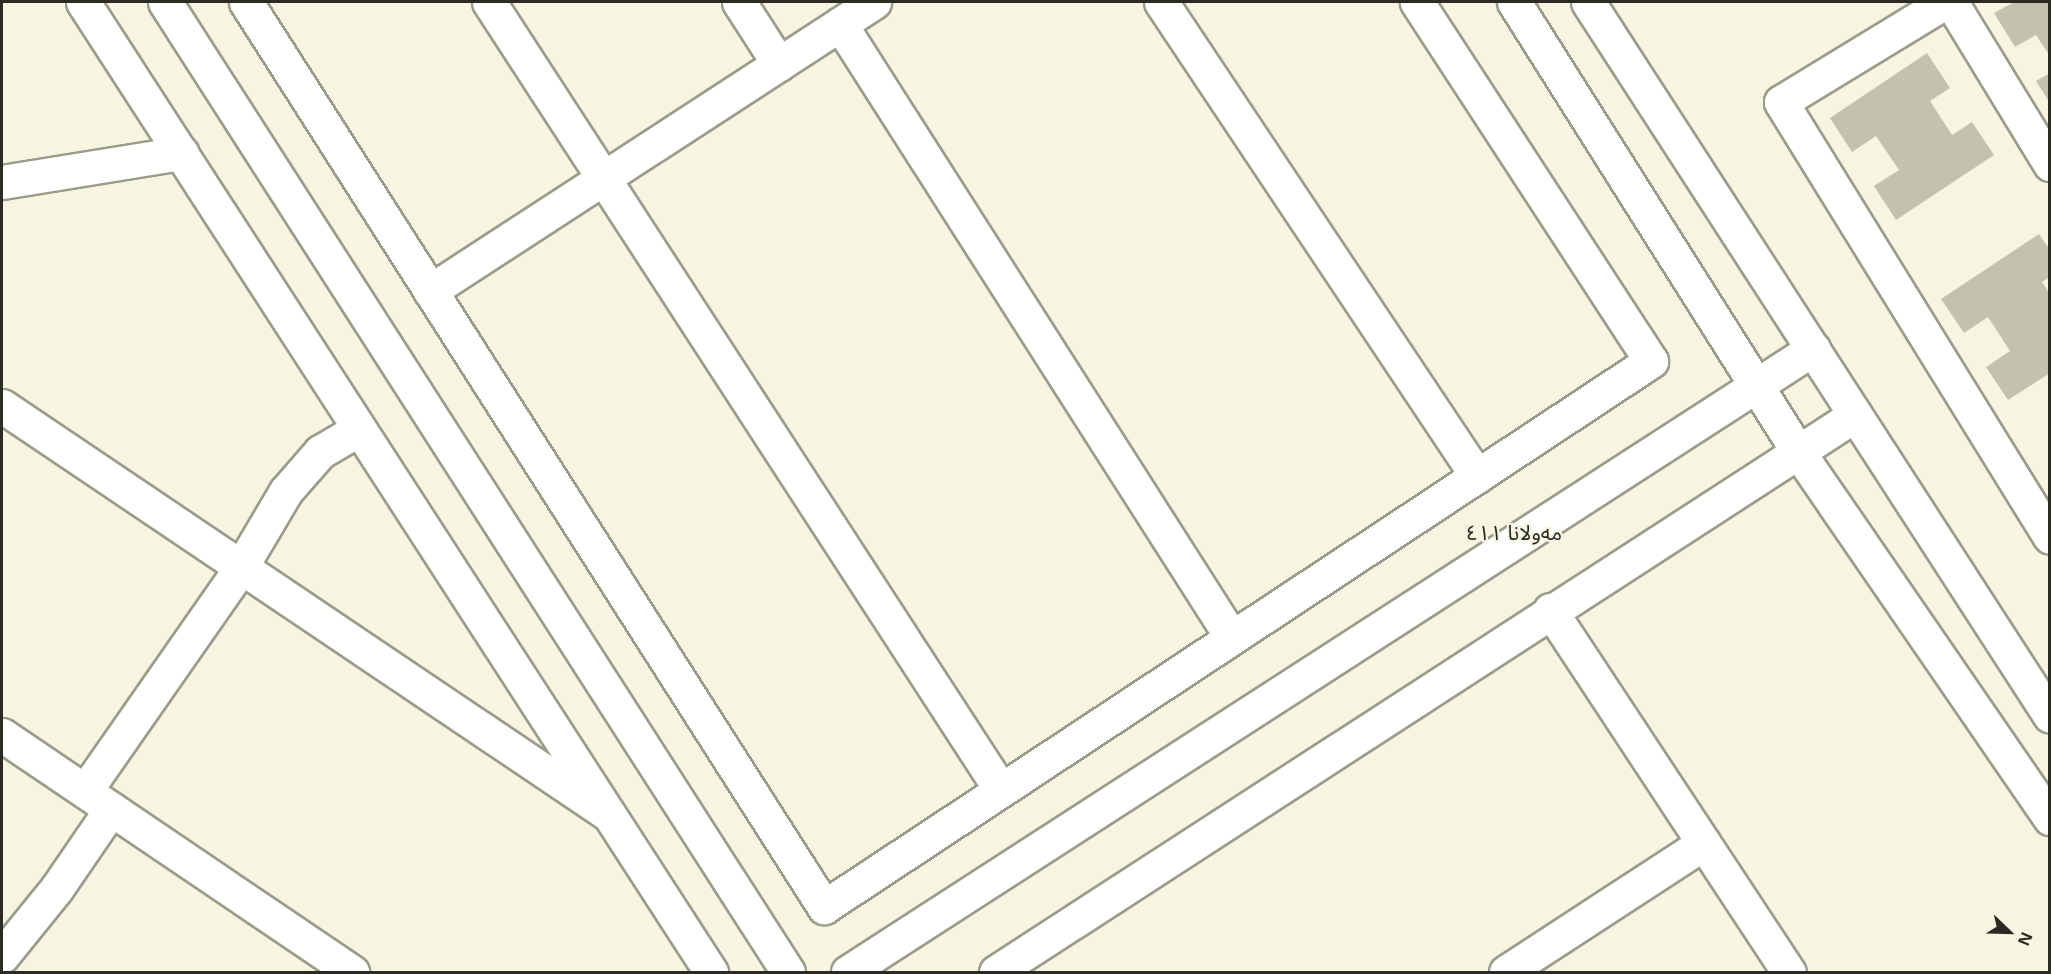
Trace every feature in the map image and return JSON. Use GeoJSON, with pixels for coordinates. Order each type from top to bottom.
{"type":"FeatureCollection","features":[{"type":"Feature","properties":{"kind":"street"},"geometry":{"type":"LineString","coordinates":[[83,2],[708,971]]}},
{"type":"Feature","properties":{"kind":"street"},"geometry":{"type":"LineString","coordinates":[[165,2],[788,972]]}},
{"type":"Feature","properties":{"kind":"street"},"geometry":{"type":"LineString","coordinates":[[246,2],[824,907],[1651,361],[1417,2]]}},
{"type":"Feature","properties":{"kind":"street"},"geometry":{"type":"LineString","coordinates":[[489,2],[1001,790]]}},
{"type":"Feature","properties":{"kind":"street"},"geometry":{"type":"LineString","coordinates":[[739,2],[779,64]]}},
{"type":"Feature","properties":{"kind":"street"},"geometry":{"type":"LineString","coordinates":[[430,291],[874,2]]}},
{"type":"Feature","properties":{"kind":"street"},"geometry":{"type":"LineString","coordinates":[[1161,2],[1477,476]]}},
{"type":"Feature","properties":{"kind":"street"},"geometry":{"type":"LineString","coordinates":[[1514,2],[1797,450],[2049,818]]}},
{"type":"Feature","properties":{"kind":"street"},"geometry":{"type":"LineString","coordinates":[[1588,2],[2049,716]]}},
{"type":"Feature","properties":{"kind":"street"},"geometry":{"type":"LineString","coordinates":[[1945,2],[1781,102],[2049,537]]}},
{"type":"Feature","properties":{"kind":"street"},"geometry":{"type":"LineString","coordinates":[[1951,2],[2049,164]]}},
{"type":"Feature","properties":{"kind":"street"},"geometry":{"type":"LineString","coordinates":[[840,24],[1232,638]]}},
{"type":"Feature","properties":{"kind":"street"},"geometry":{"type":"LineString","coordinates":[[2,182],[182,153]]}},
{"type":"Feature","properties":{"kind":"street"},"geometry":{"type":"LineString","coordinates":[[848,972],[1756,383],[1813,349]]}},
{"type":"Feature","properties":{"kind":"street"},"geometry":{"type":"LineString","coordinates":[[2,406],[608,814]]}},
{"type":"Feature","properties":{"kind":"street"},"geometry":{"type":"LineString","coordinates":[[996,972],[1797,450],[1856,415]]}},
{"type":"Feature","properties":{"kind":"street"},"geometry":{"type":"LineString","coordinates":[[85,791],[242,567],[286,491],[320,452],[360,429]]}},
{"type":"Feature","properties":{"kind":"street"},"geometry":{"type":"LineString","coordinates":[[1550,610],[1789,972]]}},
{"type":"Feature","properties":{"kind":"street"},"geometry":{"type":"LineString","coordinates":[[2,735],[352,972]]}},
{"type":"Feature","properties":{"kind":"street"},"geometry":{"type":"LineString","coordinates":[[2,956],[57,888],[111,809]]}},
{"type":"Feature","properties":{"kind":"street"},"geometry":{"type":"LineString","coordinates":[[1506,972],[1704,843]]}},
{"type":"Feature","properties":{"kind":"building"},"geometry":{"type":"Polygon","coordinates":[[[2014,2],[2050,2],[2050,56],[2036,35],[2015,47],[1994,13],[2014,2]]]}},
{"type":"Feature","properties":{"kind":"building"},"geometry":{"type":"Polygon","coordinates":[[[1927,53],[1950,88],[1930,101],[1952,135],[1972,122],[1994,155],[1896,220],[1874,186],[1899,170],[1876,136],[1852,152],[1830,118],[1927,53]]]}},
{"type":"Feature","properties":{"kind":"building"},"geometry":{"type":"Polygon","coordinates":[[[2050,73],[2050,103],[2036,81],[2050,73]]]}},
{"type":"Feature","properties":{"kind":"building"},"geometry":{"type":"Polygon","coordinates":[[[2039,234],[2050,250],[2050,277],[2042,282],[2050,294],[2050,373],[2008,400],[1986,367],[2010,351],[1988,317],[1964,333],[1941,299],[2039,234]]]}},
{"type":"Feature","properties":{"kind":"district","name":"مەولانا ٤١١"},"geometry":{"type":"Point","coordinates":[1514,532]}}]}
